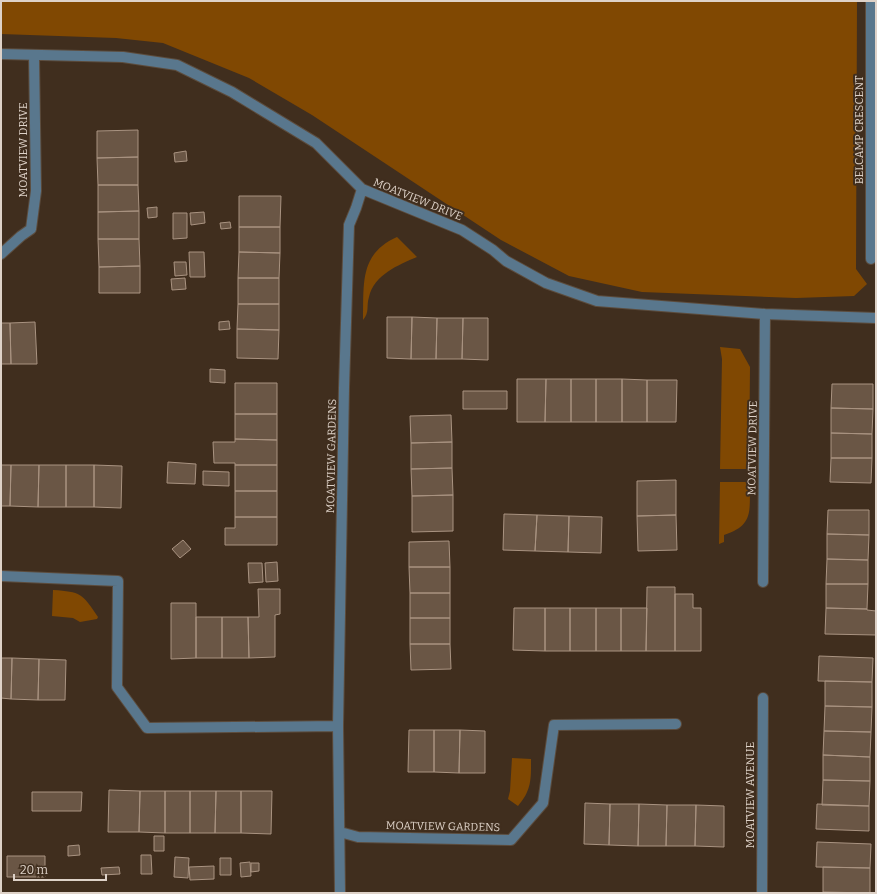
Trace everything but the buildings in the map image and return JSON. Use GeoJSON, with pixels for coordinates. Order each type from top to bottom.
{"type":"FeatureCollection","features":[{"type":"Feature","properties":{"kind":"street","name":"BELCAMP CRESCENT"},"geometry":{"type":"LineString","coordinates":[[871,1],[871,259]]}},
{"type":"Feature","properties":{"kind":"street","name":"MOATVIEW DRIVE"},"geometry":{"type":"LineString","coordinates":[[1,54],[123,57],[177,65],[232,92],[316,143],[362,189],[462,230],[493,250],[506,261],[540,279],[597,301],[765,314],[876,318]]}},
{"type":"Feature","properties":{"kind":"street","name":"MOATVIEW DRIVE"},"geometry":{"type":"LineString","coordinates":[[1,254],[31,229],[36,191],[34,55]]}},
{"type":"Feature","properties":{"kind":"street","name":"MOATVIEW GARDENS"},"geometry":{"type":"LineString","coordinates":[[340,893],[338,726],[344,395],[349,225],[362,189]]}},
{"type":"Feature","properties":{"kind":"street","name":"MOATVIEW DRIVE"},"geometry":{"type":"LineString","coordinates":[[763,582],[765,314]]}},
{"type":"Feature","properties":{"kind":"street"},"geometry":{"type":"LineString","coordinates":[[1,576],[118,581],[117,687],[147,728],[338,726]]}},
{"type":"Feature","properties":{"kind":"street","name":"MOATVIEW AVENUE"},"geometry":{"type":"LineString","coordinates":[[762,893],[763,698]]}},
{"type":"Feature","properties":{"kind":"street","name":"MOATVIEW GARDENS"},"geometry":{"type":"LineString","coordinates":[[340,832],[358,837],[512,840],[543,803],[554,725],[676,724]]}},
{"type":"Feature","properties":{"kind":"shaded area"},"geometry":{"type":"Polygon","coordinates":[[[1,1],[857,1],[856,269],[867,284],[854,296],[796,298],[642,292],[569,276],[501,240],[312,115],[249,78],[163,43],[116,38],[1,34],[1,1]]]}},
{"type":"Feature","properties":{"kind":"shaded area"},"geometry":{"type":"Polygon","coordinates":[[[397,237],[417,257],[395,267],[381,277],[372,289],[369,297],[367,312],[363,320],[364,282],[370,261],[376,252],[385,244],[397,237]]]}},
{"type":"Feature","properties":{"kind":"shaded area"},"geometry":{"type":"Polygon","coordinates":[[[720,347],[740,349],[750,367],[749,469],[720,469],[722,359],[720,347]]]}},
{"type":"Feature","properties":{"kind":"shaded area"},"geometry":{"type":"Polygon","coordinates":[[[720,482],[750,482],[750,508],[746,521],[734,531],[724,535],[724,542],[719,544],[720,482]]]}},
{"type":"Feature","properties":{"kind":"shaded area"},"geometry":{"type":"Polygon","coordinates":[[[53,590],[80,595],[93,609],[98,617],[97,619],[80,622],[73,618],[52,616],[53,590]]]}},
{"type":"Feature","properties":{"kind":"shaded area"},"geometry":{"type":"Polygon","coordinates":[[[512,758],[531,759],[530,784],[526,795],[518,806],[508,799],[510,791],[512,758]]]}}]}
